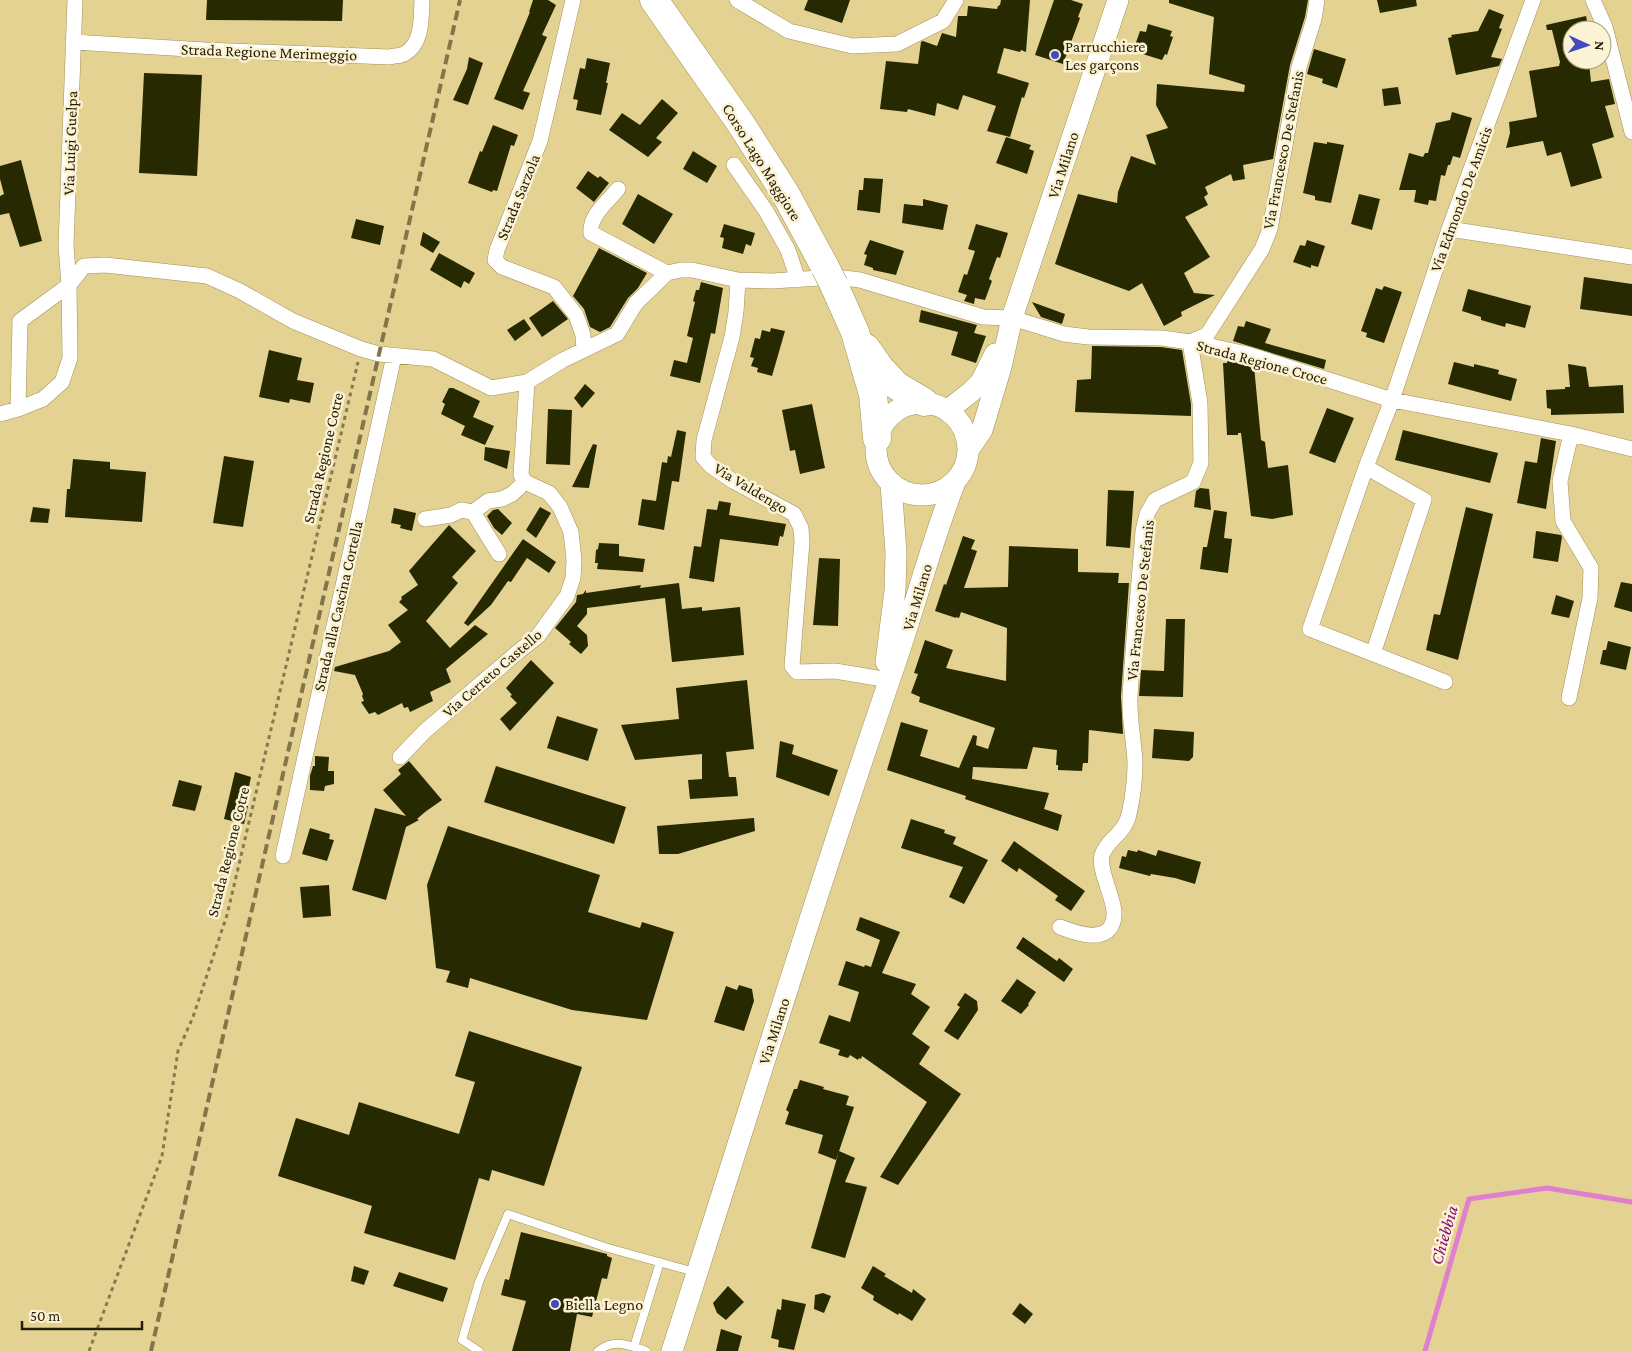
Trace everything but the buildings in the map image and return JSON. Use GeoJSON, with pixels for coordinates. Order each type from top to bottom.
{"type":"FeatureCollection","features":[{"type":"Feature","properties":{"kind":"highway","name":"Corso Lago Maggiore"},"geometry":{"type":"LineString","coordinates":[[654,0],[746,131],[785,193],[830,276],[855,332],[873,394],[877,438]]}},
{"type":"Feature","properties":{"kind":"highway","name":"Corso Lago Maggiore"},"geometry":{"type":"LineString","coordinates":[[855,332],[880,368],[897,386],[936,406]]}},
{"type":"Feature","properties":{"kind":"main road","name":"Via Milano"},"geometry":{"type":"LineString","coordinates":[[969,450],[982,430],[1001,367],[1010,324],[1118,0]]}},
{"type":"Feature","properties":{"kind":"main road","name":"Via Milano"},"geometry":{"type":"LineString","coordinates":[[936,406],[970,392],[981,382],[1010,324]]}},
{"type":"Feature","properties":{"kind":"main road"},"geometry":{"type":"LineString","coordinates":[[908,404],[936,406],[964,427],[968,438],[969,450],[965,467],[954,482],[943,490],[930,495],[916,495],[903,492],[891,484],[883,474],[878,463],[877,438],[884,423],[894,412],[908,404]]}},
{"type":"Feature","properties":{"kind":"main road","name":"Via Milano"},"geometry":{"type":"LineString","coordinates":[[672,1351],[954,482]]}},
{"type":"Feature","properties":{"kind":"main road","name":"Via Milano"},"geometry":{"type":"LineString","coordinates":[[878,712],[895,590],[896,553],[891,484]]}},
{"type":"Feature","properties":{"kind":"street","name":"Via Luigi Guelpa"},"geometry":{"type":"LineString","coordinates":[[69,285],[66,246],[75,0]]}},
{"type":"Feature","properties":{"kind":"street","name":"Strada Regione Merimeggio"},"geometry":{"type":"LineString","coordinates":[[73,42],[205,50],[389,57],[403,55],[412,48],[418,38],[422,0]]}},
{"type":"Feature","properties":{"kind":"street","name":"Strada Sarzola"},"geometry":{"type":"LineString","coordinates":[[573,0],[540,141],[497,250],[495,260],[502,267],[554,287],[576,315],[583,335],[584,350]]}},
{"type":"Feature","properties":{"kind":"street"},"geometry":{"type":"LineString","coordinates":[[737,0],[789,31],[852,46],[897,44],[943,21],[956,0]]}},
{"type":"Feature","properties":{"kind":"street","name":"Via Francesco De Stefanis"},"geometry":{"type":"LineString","coordinates":[[1060,927],[1076,933],[1102,934],[1111,928],[1114,914],[1102,865],[1102,856],[1106,846],[1121,832],[1128,817],[1133,790],[1135,762],[1130,700],[1147,514],[1155,500],[1193,482],[1202,463],[1200,403],[1190,342],[1207,335],[1262,249],[1270,229],[1299,67],[1314,19],[1317,0]]}},
{"type":"Feature","properties":{"kind":"street","name":"Via Edmondo De Amicis"},"geometry":{"type":"LineString","coordinates":[[1392,400],[1449,229],[1533,0]]}},
{"type":"Feature","properties":{"kind":"street"},"geometry":{"type":"LineString","coordinates":[[1593,0],[1604,27],[1632,132]]}},
{"type":"Feature","properties":{"kind":"street"},"geometry":{"type":"LineString","coordinates":[[734,165],[766,211],[788,250],[798,280]]}},
{"type":"Feature","properties":{"kind":"street"},"geometry":{"type":"LineString","coordinates":[[618,189],[593,218],[590,228],[591,233],[667,273]]}},
{"type":"Feature","properties":{"kind":"street"},"geometry":{"type":"LineString","coordinates":[[1449,229],[1632,257]]}},
{"type":"Feature","properties":{"kind":"street"},"geometry":{"type":"LineString","coordinates":[[18,409],[20,321],[69,285],[84,266],[105,265],[207,276],[240,291],[293,322],[379,354],[433,359],[491,388],[527,382],[563,360],[617,334],[636,303],[667,273],[680,270],[692,270],[738,280],[798,280],[843,277],[860,280],[1010,324]]}},
{"type":"Feature","properties":{"kind":"street","name":"Via Valdengo"},"geometry":{"type":"LineString","coordinates":[[738,280],[732,337],[704,440],[703,457],[711,466],[733,481],[794,514],[801,528],[802,542],[792,666],[798,672],[834,671],[883,679]]}},
{"type":"Feature","properties":{"kind":"street"},"geometry":{"type":"LineString","coordinates":[[0,414],[42,399],[62,382],[70,358],[69,285]]}},
{"type":"Feature","properties":{"kind":"street","name":"Strada Regione Croce"},"geometry":{"type":"LineString","coordinates":[[1010,324],[1064,334],[1162,338],[1190,342],[1247,354],[1392,400],[1571,434],[1632,449]]}},
{"type":"Feature","properties":{"kind":"street","name":"Strada alla Cascina Cortella"},"geometry":{"type":"LineString","coordinates":[[282,856],[394,356]]}},
{"type":"Feature","properties":{"kind":"street"},"geometry":{"type":"LineString","coordinates":[[425,519],[451,515],[461,510],[473,512],[488,501],[502,499],[512,494],[525,482],[521,475],[527,382]]}},
{"type":"Feature","properties":{"kind":"street"},"geometry":{"type":"LineString","coordinates":[[1392,400],[1366,467],[1310,629],[1445,682]]}},
{"type":"Feature","properties":{"kind":"street"},"geometry":{"type":"LineString","coordinates":[[1569,698],[1590,598],[1591,568],[1563,521],[1560,481],[1571,434]]}},
{"type":"Feature","properties":{"kind":"street"},"geometry":{"type":"LineString","coordinates":[[1366,467],[1424,500],[1373,654]]}},
{"type":"Feature","properties":{"kind":"street","name":"Via Cerreto Castello"},"geometry":{"type":"LineString","coordinates":[[400,757],[425,731],[538,636],[567,596],[573,578],[574,560],[571,532],[560,507],[549,493],[525,482]]}},
{"type":"Feature","properties":{"kind":"street"},"geometry":{"type":"LineString","coordinates":[[473,512],[499,554]]}},
{"type":"Feature","properties":{"kind":"lane"},"geometry":{"type":"LineString","coordinates":[[479,1351],[462,1340],[479,1282],[508,1214],[608,1248],[697,1272]]}},
{"type":"Feature","properties":{"kind":"lane"},"geometry":{"type":"LineString","coordinates":[[634,1347],[660,1262]]}},
{"type":"Feature","properties":{"kind":"lane"},"geometry":{"type":"LineString","coordinates":[[598,1351],[609,1344],[620,1343],[646,1351]]}},
{"type":"Feature","properties":{"kind":"path","name":"Strada Regione Cotre"},"geometry":{"type":"LineString","coordinates":[[89,1351],[162,1156],[178,1051],[193,1017],[226,915],[362,349]]}},
{"type":"Feature","properties":{"kind":"waterway","name":"Chiebbia"},"geometry":{"type":"LineString","coordinates":[[1425,1351],[1469,1199],[1547,1188],[1632,1202]]}},
{"type":"Feature","properties":{"kind":"railway"},"geometry":{"type":"LineString","coordinates":[[151,1351],[460,0]]}},
{"type":"Feature","properties":{"kind":"place","name":"Parrucchiere Les garçons"},"geometry":{"type":"Point","coordinates":[1055,55]}},
{"type":"Feature","properties":{"kind":"place","name":"Biella Legno"},"geometry":{"type":"Point","coordinates":[555,1304]}}]}
